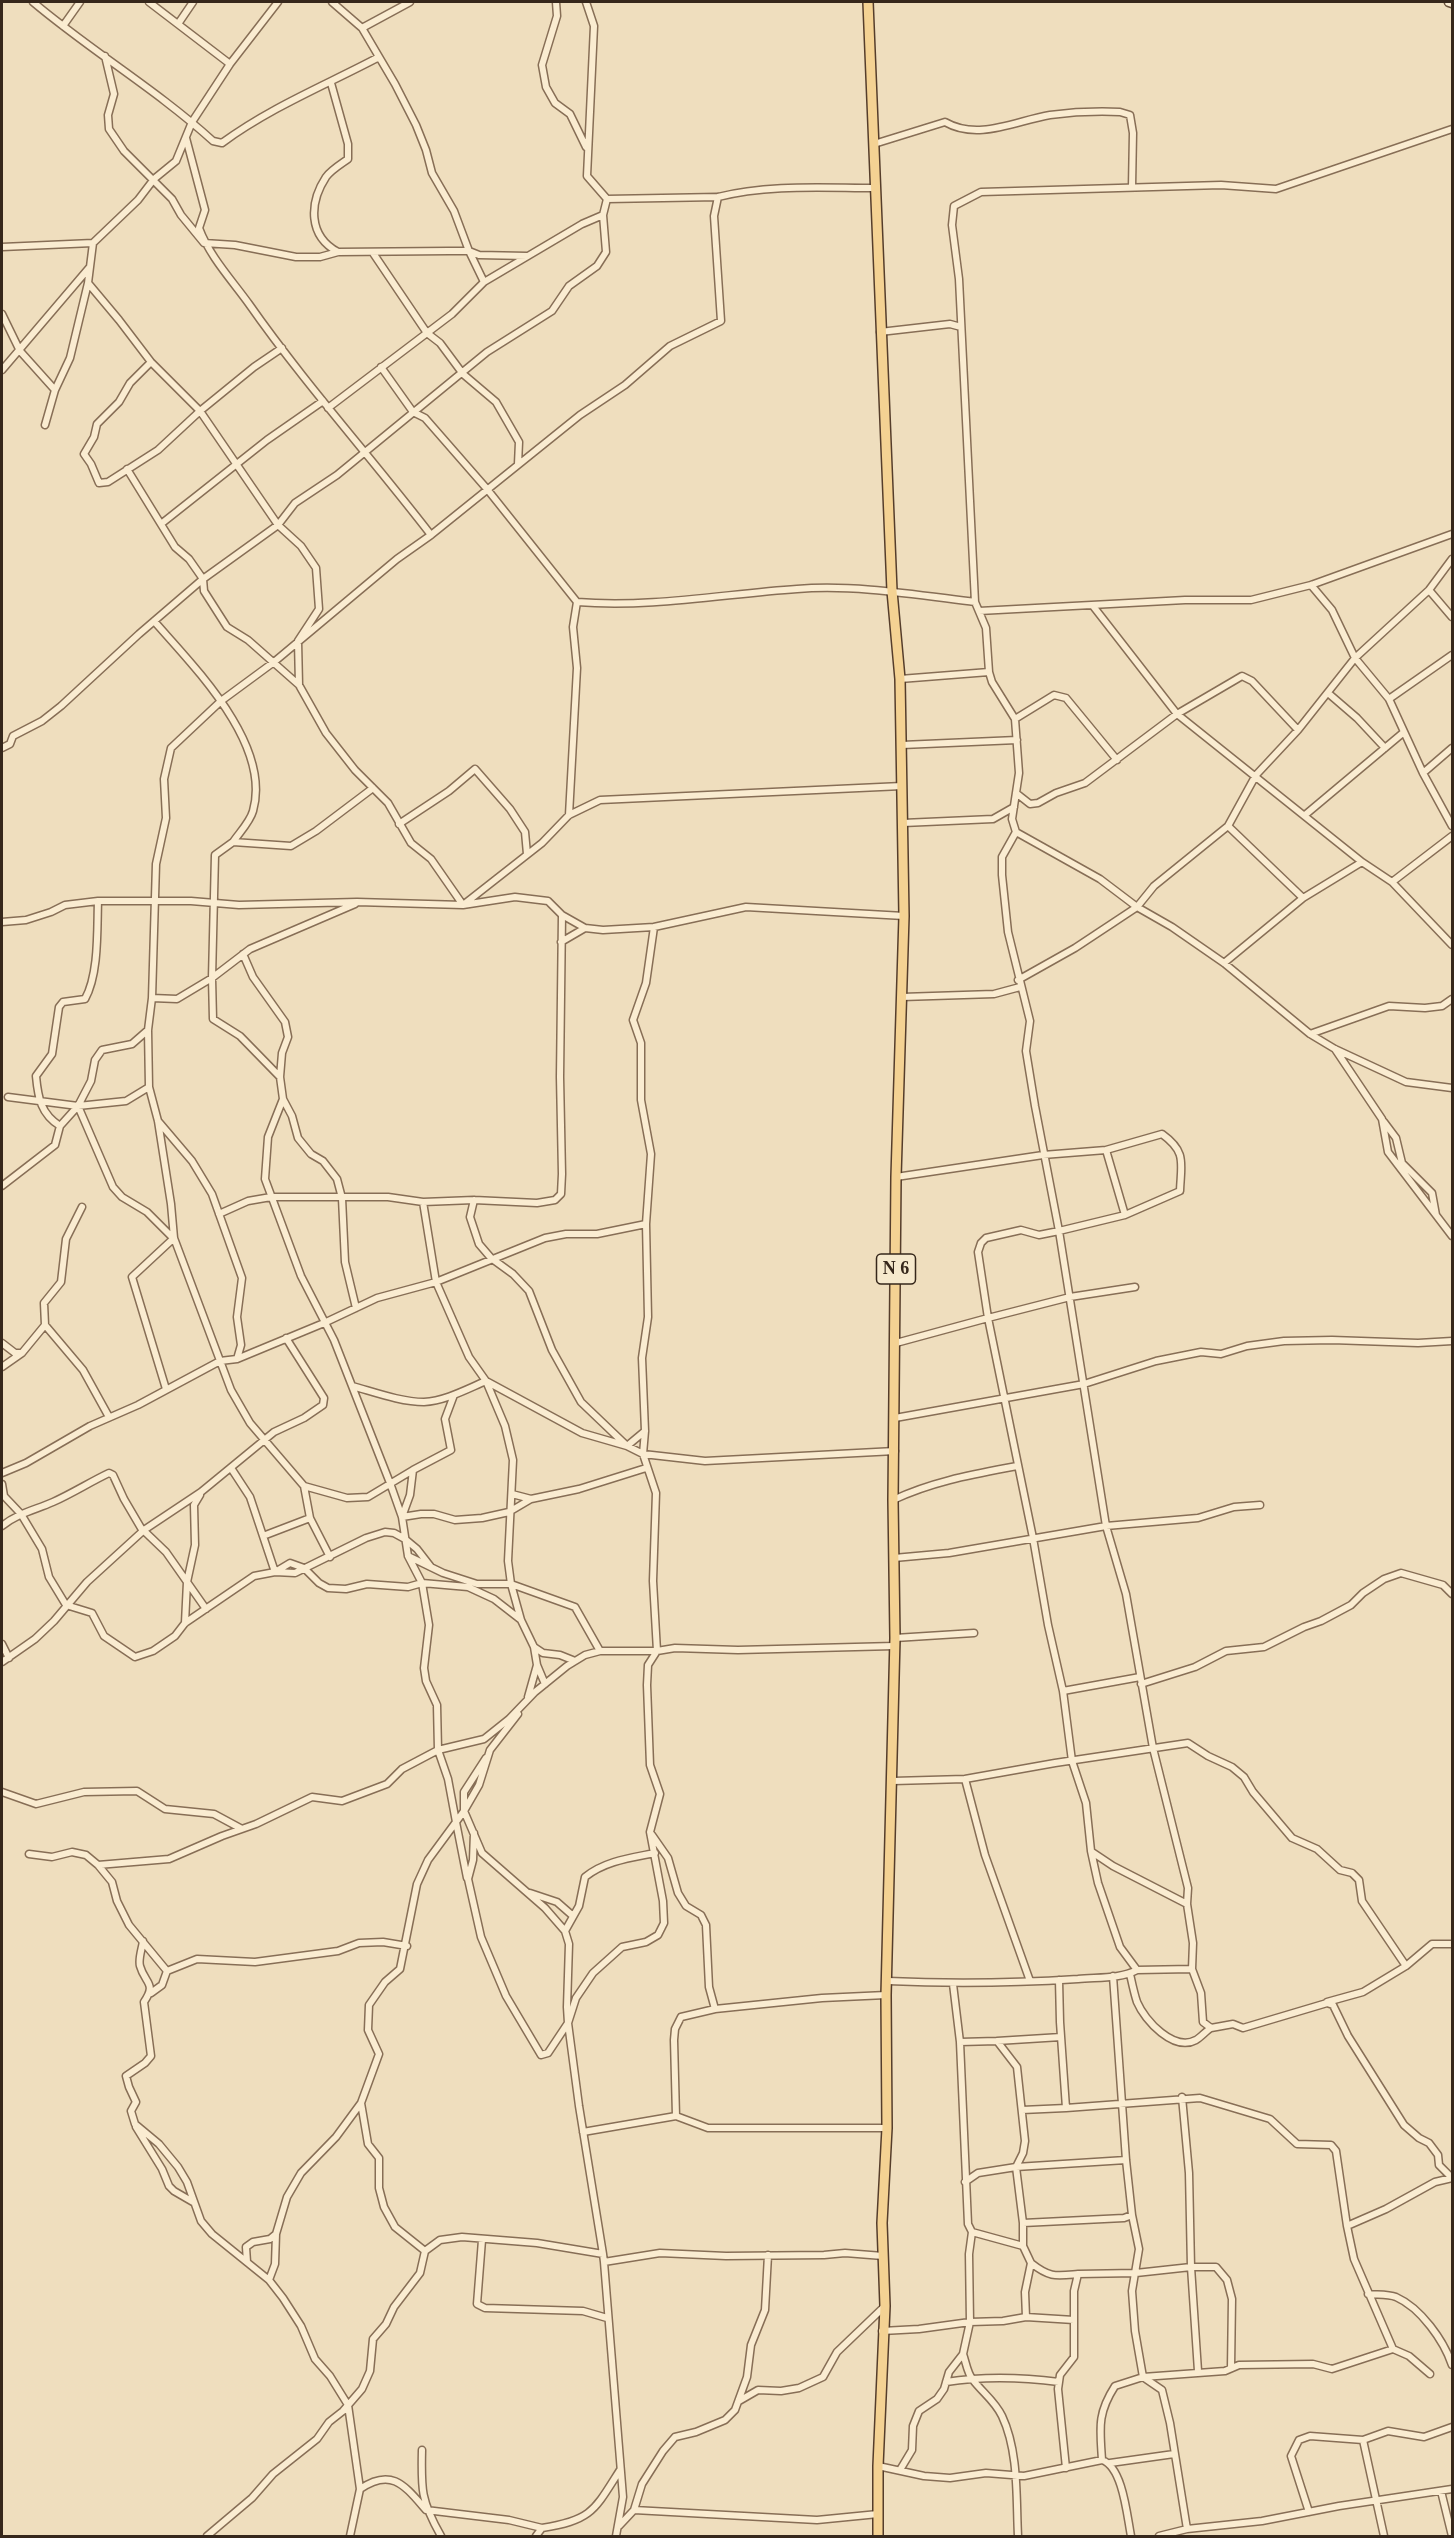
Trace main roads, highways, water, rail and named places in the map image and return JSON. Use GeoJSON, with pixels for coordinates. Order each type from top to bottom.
{"type":"FeatureCollection","features":[{"type":"Feature","properties":{"kind":"main road","name":"N 6"},"geometry":{"type":"LineString","coordinates":[[868,2],[892,591],[900,679],[904,916],[896,1177],[896,1418],[893,1500],[895,1642],[886,1995],[887,2128],[882,2223],[885,2306],[882,2331],[878,2536]]}}]}
